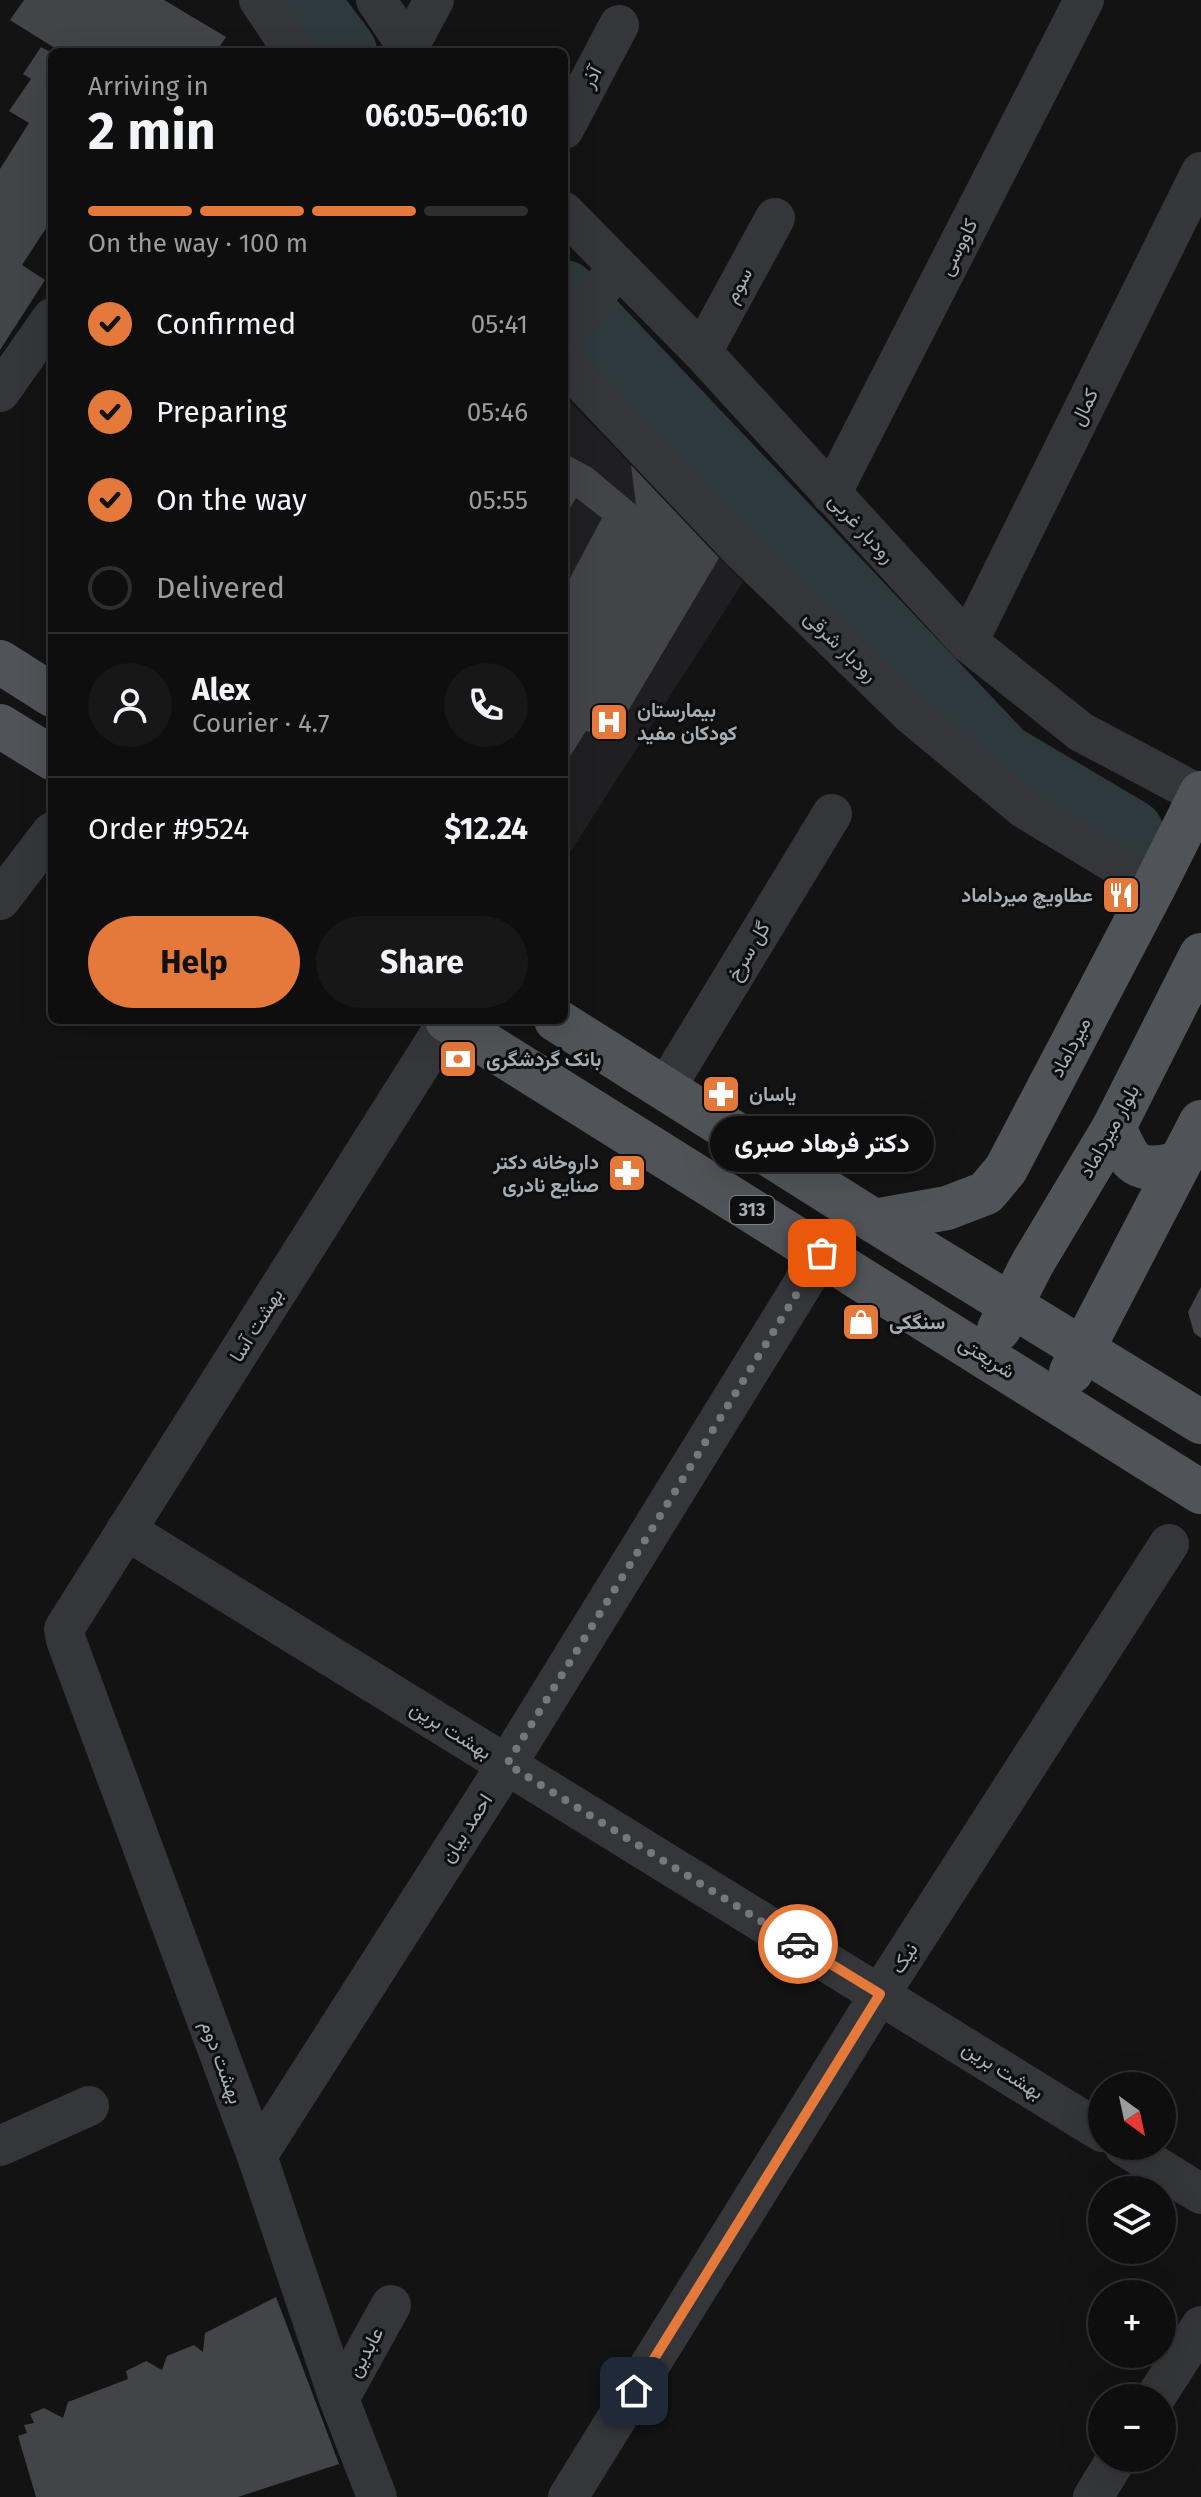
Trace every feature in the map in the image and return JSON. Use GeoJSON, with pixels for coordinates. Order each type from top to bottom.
{"type":"FeatureCollection","features":[{"type":"Feature","properties":{"kind":"main road"},"geometry":{"type":"LineString","coordinates":[[0,662],[48,692]]}},
{"type":"Feature","properties":{"kind":"main road"},"geometry":{"type":"LineString","coordinates":[[0,726],[48,756]]}},
{"type":"Feature","properties":{"kind":"main road","name":"میرداماد"},"geometry":{"type":"LineString","coordinates":[[874,1221],[947,1208],[986,1193],[1006,1169],[1201,794]]}},
{"type":"Feature","properties":{"kind":"main road","name":"بلوار میرداماد"},"geometry":{"type":"LineString","coordinates":[[984,1356],[1032,1264],[1114,1127],[1201,955]]}},
{"type":"Feature","properties":{"kind":"main road","name":"شریعتی"},"geometry":{"type":"LineString","coordinates":[[454,1024],[1201,1492]]}},
{"type":"Feature","properties":{"kind":"main road"},"geometry":{"type":"LineString","coordinates":[[562,1024],[1201,1422]]}},
{"type":"Feature","properties":{"kind":"main road"},"geometry":{"type":"LineString","coordinates":[[1056,1400],[1201,1122]]}},
{"type":"Feature","properties":{"kind":"main road"},"geometry":{"type":"LineString","coordinates":[[1114,1127],[1125,1151],[1137,1165],[1153,1169],[1178,1164]]}},
{"type":"Feature","properties":{"kind":"street"},"geometry":{"type":"LineString","coordinates":[[259,0],[291,48]]}},
{"type":"Feature","properties":{"kind":"street"},"geometry":{"type":"LineString","coordinates":[[376,0],[409,48]]}},
{"type":"Feature","properties":{"kind":"street"},"geometry":{"type":"LineString","coordinates":[[411,48],[434,0]]}},
{"type":"Feature","properties":{"kind":"street","name":"کاووسی"},"geometry":{"type":"LineString","coordinates":[[831,494],[1084,0]]}},
{"type":"Feature","properties":{"kind":"street","name":"آذر"},"geometry":{"type":"LineString","coordinates":[[568,121],[619,25]]}},
{"type":"Feature","properties":{"kind":"street","name":"کمال"},"geometry":{"type":"LineString","coordinates":[[968,642],[1201,172]]}},
{"type":"Feature","properties":{"kind":"street","name":"رودبار غربی"},"geometry":{"type":"LineString","coordinates":[[568,216],[702,352],[968,642],[1081,732],[1201,794]]}},
{"type":"Feature","properties":{"kind":"street","name":"سوم"},"geometry":{"type":"LineString","coordinates":[[702,352],[775,218]]}},
{"type":"Feature","properties":{"kind":"street"},"geometry":{"type":"LineString","coordinates":[[568,331],[618,267]]}},
{"type":"Feature","properties":{"kind":"street"},"geometry":{"type":"LineString","coordinates":[[0,392],[48,324]]}},
{"type":"Feature","properties":{"kind":"street","name":"رودبار شرقی"},"geometry":{"type":"LineString","coordinates":[[568,367],[741,550],[912,715],[1025,809],[1154,887]]}},
{"type":"Feature","properties":{"kind":"street","name":"گل سرخ"},"geometry":{"type":"LineString","coordinates":[[665,1089],[832,814]]}},
{"type":"Feature","properties":{"kind":"street"},"geometry":{"type":"LineString","coordinates":[[0,900],[48,837]]}},
{"type":"Feature","properties":{"kind":"street","name":"بهشت آسا"},"geometry":{"type":"LineString","coordinates":[[64,1629],[445,1024]]}},
{"type":"Feature","properties":{"kind":"street","name":"احمد بیان"},"geometry":{"type":"LineString","coordinates":[[257,2156],[507,1764],[822,1253]]}},
{"type":"Feature","properties":{"kind":"street","name":"بهشت برین"},"geometry":{"type":"LineString","coordinates":[[126,1530],[1088,2123]]}},
{"type":"Feature","properties":{"kind":"street","name":"نیک"},"geometry":{"type":"LineString","coordinates":[[568,2497],[880,1994],[1169,1544]]}},
{"type":"Feature","properties":{"kind":"street","name":"بهشت دوم"},"geometry":{"type":"LineString","coordinates":[[64,1629],[257,2156],[339,2399],[377,2497]]}},
{"type":"Feature","properties":{"kind":"street"},"geometry":{"type":"LineString","coordinates":[[0,2146],[89,2106]]}},
{"type":"Feature","properties":{"kind":"street"},"geometry":{"type":"LineString","coordinates":[[1146,2160],[1201,2194]]}},
{"type":"Feature","properties":{"kind":"street","name":"عابدین"},"geometry":{"type":"LineString","coordinates":[[339,2399],[391,2305]]}},
{"type":"Feature","properties":{"kind":"street"},"geometry":{"type":"LineString","coordinates":[[1164,2384],[1201,2326]]}},
{"type":"Feature","properties":{"kind":"street"},"geometry":{"type":"LineString","coordinates":[[1093,2497],[1108,2472]]}},
{"type":"Feature","properties":{"kind":"shaded area","name":"بیمارستان کودکان مفید"},"geometry":{"type":"Polygon","coordinates":[[[568,399],[743,582],[568,856],[568,399]]]}},
{"type":"Feature","properties":{"kind":"building"},"geometry":{"type":"Polygon","coordinates":[[[24,0],[164,0],[226,37],[219,48],[55,48],[10,20],[24,0]]]}},
{"type":"Feature","properties":{"kind":"building"},"geometry":{"type":"Polygon","coordinates":[[[41,47],[48,51],[48,225],[22,265],[45,280],[0,350],[0,169],[29,123],[9,111],[31,79],[23,74],[41,47]]]}},
{"type":"Feature","properties":{"kind":"building","name":"بیمارستان کودکان مفید"},"geometry":{"type":"Polygon","coordinates":[[[568,455],[592,468],[636,505],[631,465],[719,558],[612,738],[586,731],[568,760],[568,582],[602,518],[576,498],[568,511],[568,455]]]}},
{"type":"Feature","properties":{"kind":"building"},"geometry":{"type":"Polygon","coordinates":[[[1201,1287],[1201,1338],[1194,1333],[1188,1312],[1201,1287]]]}},
{"type":"Feature","properties":{"kind":"building"},"geometry":{"type":"Polygon","coordinates":[[[276,2297],[339,2464],[238,2497],[36,2497],[18,2436],[27,2433],[24,2425],[34,2423],[30,2414],[44,2408],[63,2418],[68,2402],[128,2379],[126,2371],[146,2361],[162,2370],[167,2356],[194,2345],[203,2352],[205,2333],[276,2297]]]}},
{"type":"Feature","properties":{"kind":"waterway"},"geometry":{"type":"LineString","coordinates":[[304,0],[340,48]]}},
{"type":"Feature","properties":{"kind":"waterway"},"geometry":{"type":"LineString","coordinates":[[568,298],[1002,757],[1130,833]]}},
{"type":"Feature","properties":{"kind":"way so far"},"geometry":{"type":"LineString","coordinates":[[798,1944],[507,1764],[822,1253]]}},
{"type":"Feature","properties":{"kind":"place","name":"بیمارستان کودکان مفید"},"geometry":{"type":"Point","coordinates":[609,722]}},
{"type":"Feature","properties":{"kind":"place","name":"عطاویچ میرداماد"},"geometry":{"type":"Point","coordinates":[1121,895]}},
{"type":"Feature","properties":{"kind":"place","name":"بانک گردشگری"},"geometry":{"type":"Point","coordinates":[458,1059]}},
{"type":"Feature","properties":{"kind":"place","name":"یاسان"},"geometry":{"type":"Point","coordinates":[721,1094]}},
{"type":"Feature","properties":{"kind":"place","name":"داروخانه دکتر صنايع نادری"},"geometry":{"type":"Point","coordinates":[627,1173]}},
{"type":"Feature","properties":{"kind":"place","name":"دکتر فرهاد صبری"},"geometry":{"type":"Point","coordinates":[822,1253]}},
{"type":"Feature","properties":{"kind":"place","name":"سنگکی"},"geometry":{"type":"Point","coordinates":[861,1322]}},
{"type":"Feature","properties":{"kind":"route"},"geometry":{"type":"LineString","coordinates":[[634,2391],[880,1994],[798,1944]]}}]}
